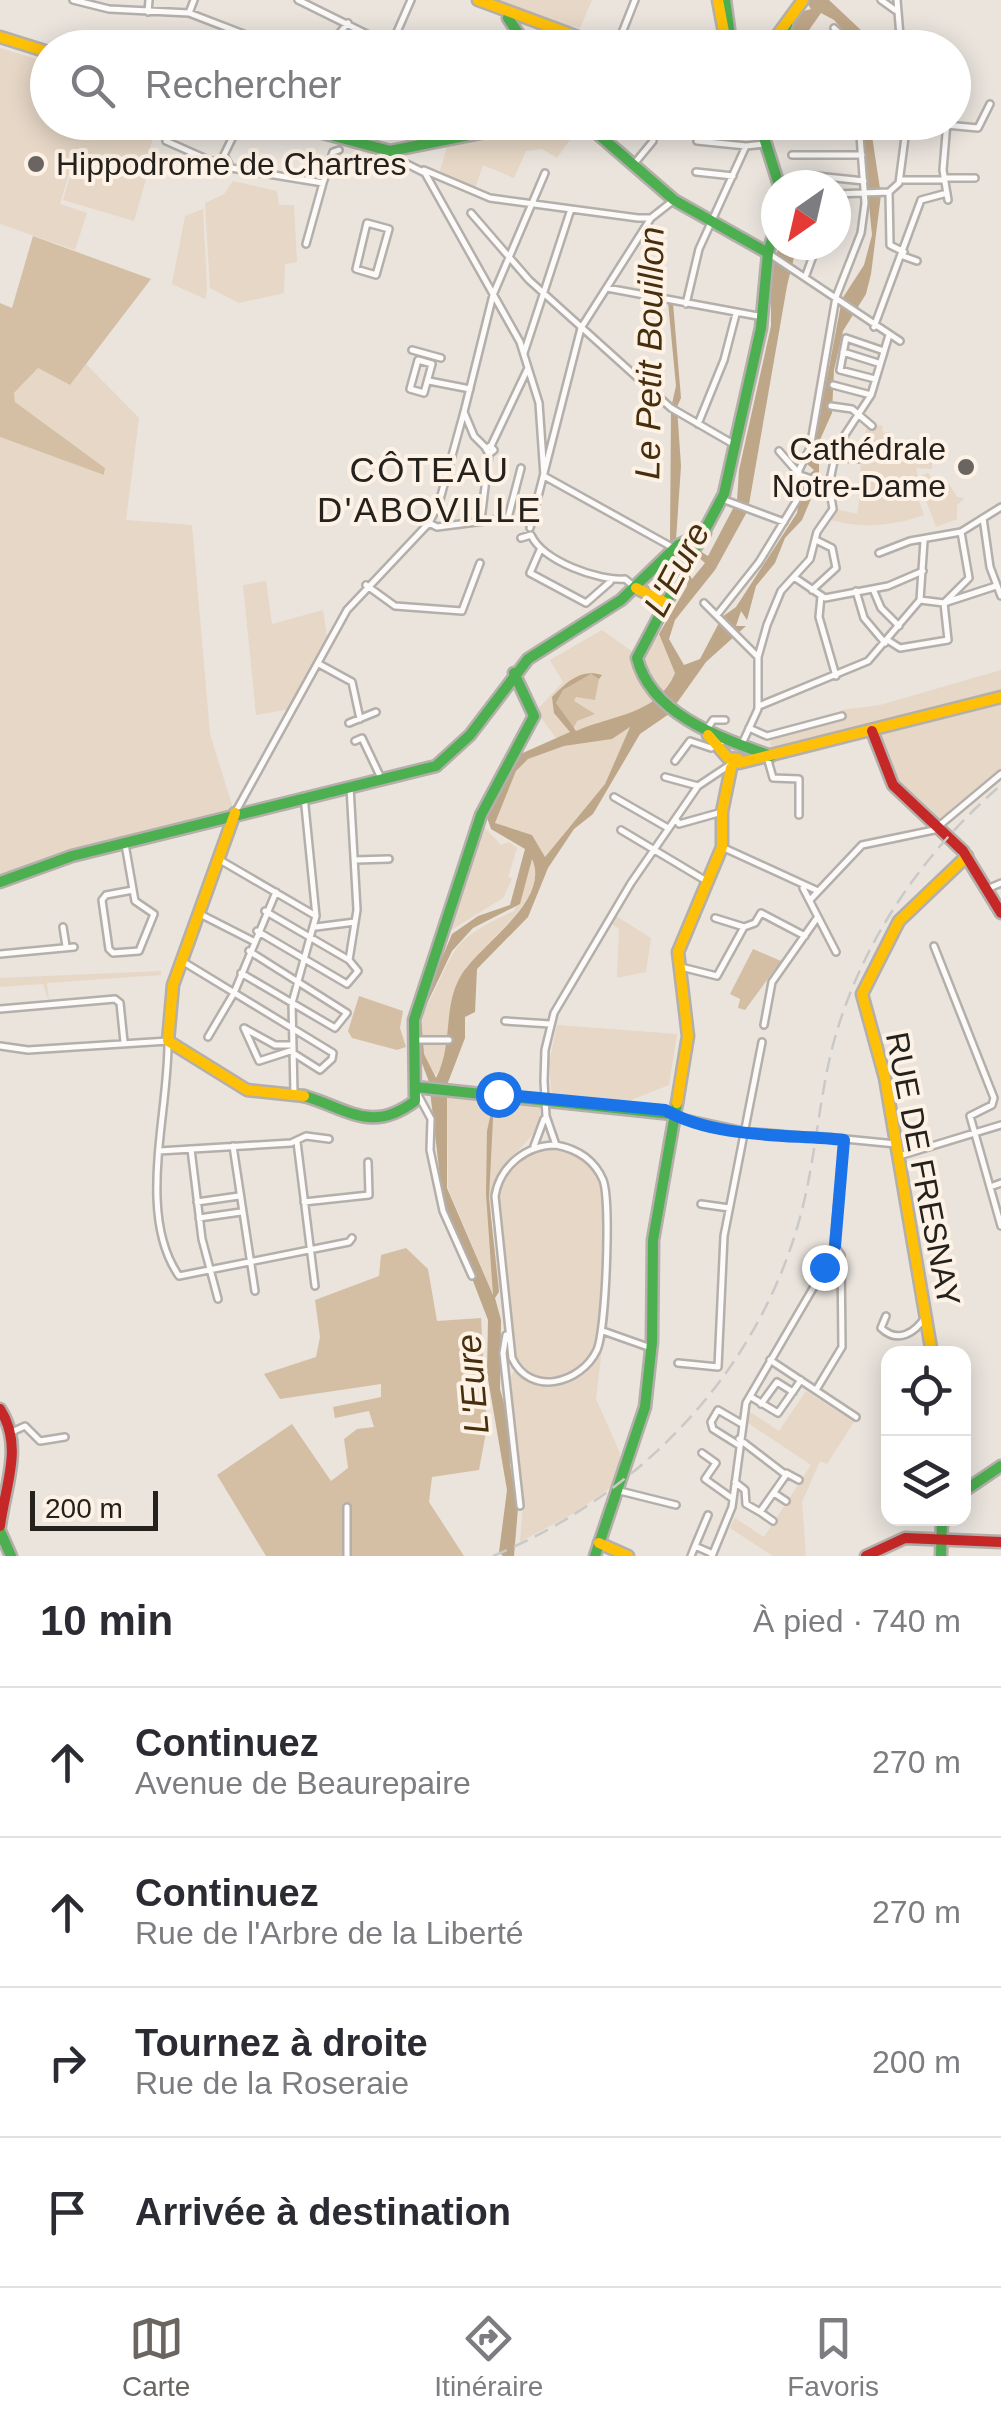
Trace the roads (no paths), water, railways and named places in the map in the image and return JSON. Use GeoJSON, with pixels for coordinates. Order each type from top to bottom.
{"type":"FeatureCollection","features":[{"type":"Feature","properties":{"kind":"main road"},"geometry":{"type":"LineString","coordinates":[[478,0],[508,18],[565,30]]}},
{"type":"Feature","properties":{"kind":"main road"},"geometry":{"type":"LineString","coordinates":[[722,0],[727,30]]}},
{"type":"Feature","properties":{"kind":"main road"},"geometry":{"type":"LineString","coordinates":[[784,30],[803,0]]}},
{"type":"Feature","properties":{"kind":"main road"},"geometry":{"type":"LineString","coordinates":[[508,18],[516,30]]}},
{"type":"Feature","properties":{"kind":"main road"},"geometry":{"type":"LineString","coordinates":[[0,36],[30,45]]}},
{"type":"Feature","properties":{"kind":"main road"},"geometry":{"type":"LineString","coordinates":[[351,140],[382,148],[444,140]]}},
{"type":"Feature","properties":{"kind":"main road"},"geometry":{"type":"LineString","coordinates":[[357,140],[382,148],[423,140]]}},
{"type":"Feature","properties":{"kind":"main road"},"geometry":{"type":"LineString","coordinates":[[604,140],[678,200],[761,247]]}},
{"type":"Feature","properties":{"kind":"main road"},"geometry":{"type":"LineString","coordinates":[[765,140],[774,170]]}},
{"type":"Feature","properties":{"kind":"main road"},"geometry":{"type":"LineString","coordinates":[[733,762],[721,743],[642,679],[637,658],[722,499],[763,318],[772,260]]}},
{"type":"Feature","properties":{"kind":"main road"},"geometry":{"type":"LineString","coordinates":[[0,882],[125,842],[304,795],[436,766],[450,758],[514,673],[541,648],[636,588],[673,545],[705,533]]}},
{"type":"Feature","properties":{"kind":"main road"},"geometry":{"type":"LineString","coordinates":[[636,588],[664,602]]}},
{"type":"Feature","properties":{"kind":"main road"},"geometry":{"type":"LineString","coordinates":[[236,813],[170,998],[168,1041],[253,1092],[294,1093],[339,1112],[378,1119],[391,1117],[418,1087],[419,1040],[414,1020],[481,815],[534,716],[514,673]]}},
{"type":"Feature","properties":{"kind":"main road"},"geometry":{"type":"LineString","coordinates":[[733,762],[1001,697]]}},
{"type":"Feature","properties":{"kind":"main road"},"geometry":{"type":"LineString","coordinates":[[872,731],[893,785],[967,856],[1000,909]]}},
{"type":"Feature","properties":{"kind":"main road"},"geometry":{"type":"LineString","coordinates":[[721,743],[769,756]]}},
{"type":"Feature","properties":{"kind":"main road"},"geometry":{"type":"LineString","coordinates":[[595,1556],[642,1418],[652,1348],[654,1240],[688,1036],[678,967],[680,947],[722,847],[722,812],[740,746]]}},
{"type":"Feature","properties":{"kind":"main road","name":"RUE DE FRESNAY"},"geometry":{"type":"LineString","coordinates":[[930,1346],[924,1328],[928,1314],[899,1156],[862,994],[899,921],[967,856]]}},
{"type":"Feature","properties":{"kind":"main road"},"geometry":{"type":"LineString","coordinates":[[418,1087],[672,1114]]}},
{"type":"Feature","properties":{"kind":"main road"},"geometry":{"type":"LineString","coordinates":[[0,1409],[14,1430],[0,1529],[11,1556]]}},
{"type":"Feature","properties":{"kind":"main road"},"geometry":{"type":"LineString","coordinates":[[971,1486],[1001,1466]]}},
{"type":"Feature","properties":{"kind":"main road"},"geometry":{"type":"LineString","coordinates":[[941,1556],[942,1526]]}},
{"type":"Feature","properties":{"kind":"main road"},"geometry":{"type":"LineString","coordinates":[[866,1556],[893,1540],[1001,1542]]}},
{"type":"Feature","properties":{"kind":"main road"},"geometry":{"type":"LineString","coordinates":[[599,1543],[628,1556]]}},
{"type":"Feature","properties":{"kind":"street"},"geometry":{"type":"LineString","coordinates":[[73,0],[148,12],[189,13],[233,30]]}},
{"type":"Feature","properties":{"kind":"street"},"geometry":{"type":"LineString","coordinates":[[148,0],[148,12]]}},
{"type":"Feature","properties":{"kind":"street"},"geometry":{"type":"LineString","coordinates":[[189,13],[194,0]]}},
{"type":"Feature","properties":{"kind":"street"},"geometry":{"type":"LineString","coordinates":[[298,0],[361,30]]}},
{"type":"Feature","properties":{"kind":"street"},"geometry":{"type":"LineString","coordinates":[[398,30],[410,0]]}},
{"type":"Feature","properties":{"kind":"street"},"geometry":{"type":"LineString","coordinates":[[623,30],[635,0]]}},
{"type":"Feature","properties":{"kind":"street"},"geometry":{"type":"LineString","coordinates":[[881,0],[893,4],[898,30]]}},
{"type":"Feature","properties":{"kind":"street"},"geometry":{"type":"LineString","coordinates":[[342,30],[348,23]]}},
{"type":"Feature","properties":{"kind":"street"},"geometry":{"type":"LineString","coordinates":[[971,127],[978,128],[990,104]]}},
{"type":"Feature","properties":{"kind":"street"},"geometry":{"type":"LineString","coordinates":[[224,161],[233,140]]}},
{"type":"Feature","properties":{"kind":"street"},"geometry":{"type":"LineString","coordinates":[[369,140],[417,167],[490,198],[651,218]]}},
{"type":"Feature","properties":{"kind":"street"},"geometry":{"type":"LineString","coordinates":[[632,166],[653,140]]}},
{"type":"Feature","properties":{"kind":"street"},"geometry":{"type":"LineString","coordinates":[[686,304],[696,257],[752,140]]}},
{"type":"Feature","properties":{"kind":"street"},"geometry":{"type":"LineString","coordinates":[[718,616],[797,500],[838,299],[868,195],[861,140]]}},
{"type":"Feature","properties":{"kind":"street"},"geometry":{"type":"LineString","coordinates":[[902,180],[906,140]]}},
{"type":"Feature","properties":{"kind":"street"},"geometry":{"type":"LineString","coordinates":[[874,327],[924,196],[948,196],[944,179],[945,140]]}},
{"type":"Feature","properties":{"kind":"street"},"geometry":{"type":"LineString","coordinates":[[166,141],[211,161],[224,161],[231,168],[323,182]]}},
{"type":"Feature","properties":{"kind":"street"},"geometry":{"type":"LineString","coordinates":[[697,141],[746,146]]}},
{"type":"Feature","properties":{"kind":"street"},"geometry":{"type":"LineString","coordinates":[[306,244],[333,152],[339,150]]}},
{"type":"Feature","properties":{"kind":"street"},"geometry":{"type":"LineString","coordinates":[[792,155],[862,156]]}},
{"type":"Feature","properties":{"kind":"street"},"geometry":{"type":"LineString","coordinates":[[417,167],[433,186],[524,352],[538,403],[546,478]]}},
{"type":"Feature","properties":{"kind":"street"},"geometry":{"type":"LineString","coordinates":[[696,172],[734,176]]}},
{"type":"Feature","properties":{"kind":"street"},"geometry":{"type":"LineString","coordinates":[[236,813],[346,610],[429,523],[446,480],[493,295],[545,173]]}},
{"type":"Feature","properties":{"kind":"street"},"geometry":{"type":"LineString","coordinates":[[851,194],[886,193],[902,180],[975,178]]}},
{"type":"Feature","properties":{"kind":"street"},"geometry":{"type":"LineString","coordinates":[[851,181],[864,181]]}},
{"type":"Feature","properties":{"kind":"street"},"geometry":{"type":"LineString","coordinates":[[886,193],[890,245],[917,261]]}},
{"type":"Feature","properties":{"kind":"street"},"geometry":{"type":"LineString","coordinates":[[530,528],[582,328],[651,218],[678,200]]}},
{"type":"Feature","properties":{"kind":"street"},"geometry":{"type":"LineString","coordinates":[[524,352],[571,209]]}},
{"type":"Feature","properties":{"kind":"street"},"geometry":{"type":"LineString","coordinates":[[471,213],[543,293],[670,408],[735,445]]}},
{"type":"Feature","properties":{"kind":"street"},"geometry":{"type":"LineString","coordinates":[[367,223],[389,229],[376,275],[372,274],[356,269],[367,223]]}},
{"type":"Feature","properties":{"kind":"street"},"geometry":{"type":"LineString","coordinates":[[783,260],[874,327],[900,340]]}},
{"type":"Feature","properties":{"kind":"street"},"geometry":{"type":"LineString","coordinates":[[806,275],[811,260]]}},
{"type":"Feature","properties":{"kind":"street"},"geometry":{"type":"LineString","coordinates":[[652,296],[657,271]]}},
{"type":"Feature","properties":{"kind":"street"},"geometry":{"type":"LineString","coordinates":[[607,288],[763,318]]}},
{"type":"Feature","properties":{"kind":"street"},"geometry":{"type":"LineString","coordinates":[[698,424],[724,360],[736,314]]}},
{"type":"Feature","properties":{"kind":"street"},"geometry":{"type":"LineString","coordinates":[[740,746],[758,706],[758,657],[779,594],[810,559],[815,540],[832,509],[824,484],[834,457],[871,395],[878,362],[890,335]]}},
{"type":"Feature","properties":{"kind":"street"},"geometry":{"type":"LineString","coordinates":[[875,380],[840,370],[846,338],[882,350]]}},
{"type":"Feature","properties":{"kind":"street"},"geometry":{"type":"LineString","coordinates":[[412,350],[441,358]]}},
{"type":"Feature","properties":{"kind":"street"},"geometry":{"type":"LineString","coordinates":[[843,352],[878,362]]}},
{"type":"Feature","properties":{"kind":"street"},"geometry":{"type":"LineString","coordinates":[[418,360],[432,364],[431,381],[424,393],[410,389],[418,360]]}},
{"type":"Feature","properties":{"kind":"street"},"geometry":{"type":"LineString","coordinates":[[482,520],[489,449],[529,366]]}},
{"type":"Feature","properties":{"kind":"street"},"geometry":{"type":"LineString","coordinates":[[431,381],[470,389]]}},
{"type":"Feature","properties":{"kind":"street"},"geometry":{"type":"LineString","coordinates":[[833,385],[871,395]]}},
{"type":"Feature","properties":{"kind":"street"},"geometry":{"type":"LineString","coordinates":[[831,406],[861,414],[872,426]]}},
{"type":"Feature","properties":{"kind":"street"},"geometry":{"type":"LineString","coordinates":[[464,412],[474,436],[489,449]]}},
{"type":"Feature","properties":{"kind":"street"},"geometry":{"type":"LineString","coordinates":[[778,451],[801,476],[824,484]]}},
{"type":"Feature","properties":{"kind":"street"},"geometry":{"type":"LineString","coordinates":[[834,457],[858,459]]}},
{"type":"Feature","properties":{"kind":"street"},"geometry":{"type":"LineString","coordinates":[[429,523],[437,527],[508,518],[521,468]]}},
{"type":"Feature","properties":{"kind":"street"},"geometry":{"type":"LineString","coordinates":[[546,478],[673,545]]}},
{"type":"Feature","properties":{"kind":"street"},"geometry":{"type":"LineString","coordinates":[[722,499],[784,522]]}},
{"type":"Feature","properties":{"kind":"street"},"geometry":{"type":"LineString","coordinates":[[879,553],[910,541],[961,532],[1001,506]]}},
{"type":"Feature","properties":{"kind":"street"},"geometry":{"type":"LineString","coordinates":[[983,518],[1001,596]]}},
{"type":"Feature","properties":{"kind":"street"},"geometry":{"type":"LineString","coordinates":[[944,603],[969,578],[961,532]]}},
{"type":"Feature","properties":{"kind":"street"},"geometry":{"type":"LineString","coordinates":[[521,538],[531,535],[541,550],[610,582]]}},
{"type":"Feature","properties":{"kind":"street"},"geometry":{"type":"LineString","coordinates":[[812,590],[836,568],[832,548],[824,540],[815,540]]}},
{"type":"Feature","properties":{"kind":"street"},"geometry":{"type":"LineString","coordinates":[[758,706],[860,667],[886,642],[920,600],[924,540]]}},
{"type":"Feature","properties":{"kind":"street"},"geometry":{"type":"LineString","coordinates":[[541,550],[530,574],[565,596],[586,603],[610,582],[625,579],[636,588]]}},
{"type":"Feature","properties":{"kind":"street"},"geometry":{"type":"LineString","coordinates":[[366,585],[394,606],[462,611],[480,563]]}},
{"type":"Feature","properties":{"kind":"street"},"geometry":{"type":"LineString","coordinates":[[794,577],[821,596],[856,592],[923,572]]}},
{"type":"Feature","properties":{"kind":"street"},"geometry":{"type":"LineString","coordinates":[[920,600],[944,603],[996,586]]}},
{"type":"Feature","properties":{"kind":"street"},"geometry":{"type":"LineString","coordinates":[[873,588],[881,608],[900,626]]}},
{"type":"Feature","properties":{"kind":"street"},"geometry":{"type":"LineString","coordinates":[[856,592],[864,618],[886,642],[900,648],[948,640],[944,603]]}},
{"type":"Feature","properties":{"kind":"street"},"geometry":{"type":"LineString","coordinates":[[821,596],[819,617],[836,676]]}},
{"type":"Feature","properties":{"kind":"street"},"geometry":{"type":"LineString","coordinates":[[704,604],[758,657]]}},
{"type":"Feature","properties":{"kind":"street"},"geometry":{"type":"LineString","coordinates":[[318,664],[352,682],[360,719]]}},
{"type":"Feature","properties":{"kind":"street"},"geometry":{"type":"LineString","coordinates":[[349,724],[376,712]]}},
{"type":"Feature","properties":{"kind":"street"},"geometry":{"type":"LineString","coordinates":[[749,728],[767,736],[842,716]]}},
{"type":"Feature","properties":{"kind":"street"},"geometry":{"type":"LineString","coordinates":[[705,731],[713,720],[724,720]]}},
{"type":"Feature","properties":{"kind":"street"},"geometry":{"type":"LineString","coordinates":[[355,741],[362,738],[381,778]]}},
{"type":"Feature","properties":{"kind":"street"},"geometry":{"type":"LineString","coordinates":[[675,761],[690,740],[711,748],[721,743]]}},
{"type":"Feature","properties":{"kind":"street"},"geometry":{"type":"LineString","coordinates":[[769,756],[773,778],[799,779],[799,816]]}},
{"type":"Feature","properties":{"kind":"street"},"geometry":{"type":"LineString","coordinates":[[556,1145],[545,1100],[545,1050],[550,1024],[655,848],[698,786],[733,762]]}},
{"type":"Feature","properties":{"kind":"street"},"geometry":{"type":"LineString","coordinates":[[810,900],[862,845],[936,829],[1001,774]]}},
{"type":"Feature","properties":{"kind":"street"},"geometry":{"type":"LineString","coordinates":[[665,777],[698,786]]}},
{"type":"Feature","properties":{"kind":"street"},"geometry":{"type":"LineString","coordinates":[[348,960],[355,922],[350,784]]}},
{"type":"Feature","properties":{"kind":"street"},"geometry":{"type":"LineString","coordinates":[[294,1093],[292,1003],[316,927],[304,795]]}},
{"type":"Feature","properties":{"kind":"street"},"geometry":{"type":"LineString","coordinates":[[614,797],[669,828]]}},
{"type":"Feature","properties":{"kind":"street"},"geometry":{"type":"LineString","coordinates":[[676,819],[678,824],[722,812]]}},
{"type":"Feature","properties":{"kind":"street"},"geometry":{"type":"LineString","coordinates":[[621,830],[708,882]]}},
{"type":"Feature","properties":{"kind":"street"},"geometry":{"type":"LineString","coordinates":[[125,842],[133,890],[134,901],[151,910],[153,919],[139,951],[113,953],[102,900],[106,895],[133,890]]}},
{"type":"Feature","properties":{"kind":"street"},"geometry":{"type":"LineString","coordinates":[[722,847],[818,891]]}},
{"type":"Feature","properties":{"kind":"street"},"geometry":{"type":"LineString","coordinates":[[219,859],[316,916]]}},
{"type":"Feature","properties":{"kind":"street"},"geometry":{"type":"LineString","coordinates":[[355,860],[389,859]]}},
{"type":"Feature","properties":{"kind":"street"},"geometry":{"type":"LineString","coordinates":[[988,889],[1001,883]]}},
{"type":"Feature","properties":{"kind":"street"},"geometry":{"type":"LineString","coordinates":[[801,885],[836,952]]}},
{"type":"Feature","properties":{"kind":"street"},"geometry":{"type":"LineString","coordinates":[[208,1037],[234,993],[276,892]]}},
{"type":"Feature","properties":{"kind":"street"},"geometry":{"type":"LineString","coordinates":[[257,931],[347,984],[358,971],[348,960],[266,911]]}},
{"type":"Feature","properties":{"kind":"street"},"geometry":{"type":"LineString","coordinates":[[678,967],[718,975],[744,927],[765,914],[805,936]]}},
{"type":"Feature","properties":{"kind":"street"},"geometry":{"type":"LineString","coordinates":[[202,916],[253,941]]}},
{"type":"Feature","properties":{"kind":"street"},"geometry":{"type":"LineString","coordinates":[[715,918],[744,927]]}},
{"type":"Feature","properties":{"kind":"street"},"geometry":{"type":"LineString","coordinates":[[764,1026],[772,982],[817,918]]}},
{"type":"Feature","properties":{"kind":"street"},"geometry":{"type":"LineString","coordinates":[[316,927],[355,922]]}},
{"type":"Feature","properties":{"kind":"street"},"geometry":{"type":"LineString","coordinates":[[0,954],[70,947],[63,927]]}},
{"type":"Feature","properties":{"kind":"street"},"geometry":{"type":"LineString","coordinates":[[934,946],[994,1098],[992,1105],[971,1114],[1001,1226]]}},
{"type":"Feature","properties":{"kind":"street"},"geometry":{"type":"LineString","coordinates":[[241,973],[335,1028],[346,1009],[249,951]]}},
{"type":"Feature","properties":{"kind":"street"},"geometry":{"type":"LineString","coordinates":[[182,961],[332,1053],[326,1068],[320,1070],[290,1048],[275,1045],[244,1028],[259,1062],[290,1048]]}},
{"type":"Feature","properties":{"kind":"street"},"geometry":{"type":"LineString","coordinates":[[0,1009],[115,1000],[124,1042]]}},
{"type":"Feature","properties":{"kind":"street"},"geometry":{"type":"LineString","coordinates":[[506,1021],[550,1024]]}},
{"type":"Feature","properties":{"kind":"street"},"geometry":{"type":"LineString","coordinates":[[419,1040],[449,1040]]}},
{"type":"Feature","properties":{"kind":"street"},"geometry":{"type":"LineString","coordinates":[[0,1046],[28,1050],[168,1041],[168,1093],[159,1151],[160,1230],[168,1258],[179,1276],[349,1242],[352,1238]]}},
{"type":"Feature","properties":{"kind":"street"},"geometry":{"type":"LineString","coordinates":[[678,1362],[718,1367],[729,1208],[762,1042]]}},
{"type":"Feature","properties":{"kind":"street"},"geometry":{"type":"LineString","coordinates":[[418,1087],[431,1119],[429,1140],[443,1211],[472,1276]]}},
{"type":"Feature","properties":{"kind":"street"},"geometry":{"type":"LineString","coordinates":[[672,1114],[743,1131],[896,1144]]}},
{"type":"Feature","properties":{"kind":"street"},"geometry":{"type":"LineString","coordinates":[[533,1147],[556,1145],[589,1160],[606,1188],[607,1332],[592,1358],[572,1376],[543,1383],[518,1370],[508,1327],[495,1196],[508,1168],[533,1147],[546,1116]]}},
{"type":"Feature","properties":{"kind":"street"},"geometry":{"type":"LineString","coordinates":[[899,1156],[1001,1125]]}},
{"type":"Feature","properties":{"kind":"street"},"geometry":{"type":"LineString","coordinates":[[159,1151],[297,1142],[306,1136],[329,1139]]}},
{"type":"Feature","properties":{"kind":"street"},"geometry":{"type":"LineString","coordinates":[[695,1546],[712,1555],[733,1499],[742,1424],[750,1397],[835,1246],[844,1140]]}},
{"type":"Feature","properties":{"kind":"street"},"geometry":{"type":"LineString","coordinates":[[297,1142],[315,1286]]}},
{"type":"Feature","properties":{"kind":"street"},"geometry":{"type":"LineString","coordinates":[[233,1146],[256,1291]]}},
{"type":"Feature","properties":{"kind":"street"},"geometry":{"type":"LineString","coordinates":[[190,1150],[208,1270],[218,1299]]}},
{"type":"Feature","properties":{"kind":"street"},"geometry":{"type":"LineString","coordinates":[[304,1202],[369,1195],[368,1162]]}},
{"type":"Feature","properties":{"kind":"street"},"geometry":{"type":"LineString","coordinates":[[990,1188],[1001,1183]]}},
{"type":"Feature","properties":{"kind":"street"},"geometry":{"type":"LineString","coordinates":[[197,1202],[239,1196]]}},
{"type":"Feature","properties":{"kind":"street"},"geometry":{"type":"LineString","coordinates":[[701,1204],[729,1208]]}},
{"type":"Feature","properties":{"kind":"street"},"geometry":{"type":"LineString","coordinates":[[199,1218],[241,1212]]}},
{"type":"Feature","properties":{"kind":"street"},"geometry":{"type":"LineString","coordinates":[[816,1390],[842,1346],[842,1254],[835,1246]]}},
{"type":"Feature","properties":{"kind":"street"},"geometry":{"type":"LineString","coordinates":[[886,1316],[881,1328],[888,1334],[908,1335],[924,1328]]}},
{"type":"Feature","properties":{"kind":"street"},"geometry":{"type":"LineString","coordinates":[[508,1327],[503,1353],[520,1506]]}},
{"type":"Feature","properties":{"kind":"street"},"geometry":{"type":"LineString","coordinates":[[607,1332],[652,1348]]}},
{"type":"Feature","properties":{"kind":"street"},"geometry":{"type":"LineString","coordinates":[[770,1360],[856,1416]]}},
{"type":"Feature","properties":{"kind":"street"},"geometry":{"type":"LineString","coordinates":[[506,1376],[518,1370]]}},
{"type":"Feature","properties":{"kind":"street"},"geometry":{"type":"LineString","coordinates":[[750,1397],[778,1413],[801,1380]]}},
{"type":"Feature","properties":{"kind":"street"},"geometry":{"type":"LineString","coordinates":[[761,1404],[775,1383],[793,1392]]}},
{"type":"Feature","properties":{"kind":"street"},"geometry":{"type":"LineString","coordinates":[[742,1424],[718,1410],[710,1422],[713,1428],[798,1480]]}},
{"type":"Feature","properties":{"kind":"street"},"geometry":{"type":"LineString","coordinates":[[14,1430],[25,1426],[40,1441],[65,1437]]}},
{"type":"Feature","properties":{"kind":"street"},"geometry":{"type":"LineString","coordinates":[[702,1453],[716,1463],[706,1479]]}},
{"type":"Feature","properties":{"kind":"street"},"geometry":{"type":"LineString","coordinates":[[760,1512],[786,1473]]}},
{"type":"Feature","properties":{"kind":"street"},"geometry":{"type":"LineString","coordinates":[[698,1474],[733,1499]]}},
{"type":"Feature","properties":{"kind":"street"},"geometry":{"type":"LineString","coordinates":[[735,1482],[745,1490],[746,1504],[773,1522]]}},
{"type":"Feature","properties":{"kind":"street"},"geometry":{"type":"LineString","coordinates":[[620,1490],[676,1505]]}},
{"type":"Feature","properties":{"kind":"street"},"geometry":{"type":"LineString","coordinates":[[774,1493],[786,1501]]}},
{"type":"Feature","properties":{"kind":"street"},"geometry":{"type":"LineString","coordinates":[[347,1507],[347,1556]]}},
{"type":"Feature","properties":{"kind":"street"},"geometry":{"type":"LineString","coordinates":[[691,1556],[708,1515]]}},
{"type":"Feature","properties":{"kind":"railway"},"geometry":{"type":"LineString","coordinates":[[493,1556],[546,1531],[641,1466],[719,1382],[751,1335],[777,1283],[797,1228],[830,1057],[856,980],[873,943],[917,874],[1001,785]]}},
{"type":"Feature","properties":{"kind":"place","name":"Hippodrome de Chartres"},"geometry":{"type":"Point","coordinates":[36,164]}},
{"type":"Feature","properties":{"kind":"place","name":"Cathédrale Notre-Dame"},"geometry":{"type":"Point","coordinates":[966,467]}},
{"type":"Feature","properties":{"kind":"district","name":"CÔTEAU D'ABOVILLE"},"geometry":{"type":"Point","coordinates":[430,489]}},
{"type":"Feature","properties":{"kind":"water label","name":"Le Petit Bouillon"},"geometry":{"type":"Point","coordinates":[649,353]}},
{"type":"Feature","properties":{"kind":"water label","name":"L'Eure"},"geometry":{"type":"Point","coordinates":[676,569]}},
{"type":"Feature","properties":{"kind":"water label","name":"L'Eure"},"geometry":{"type":"Point","coordinates":[472,1384]}}]}
